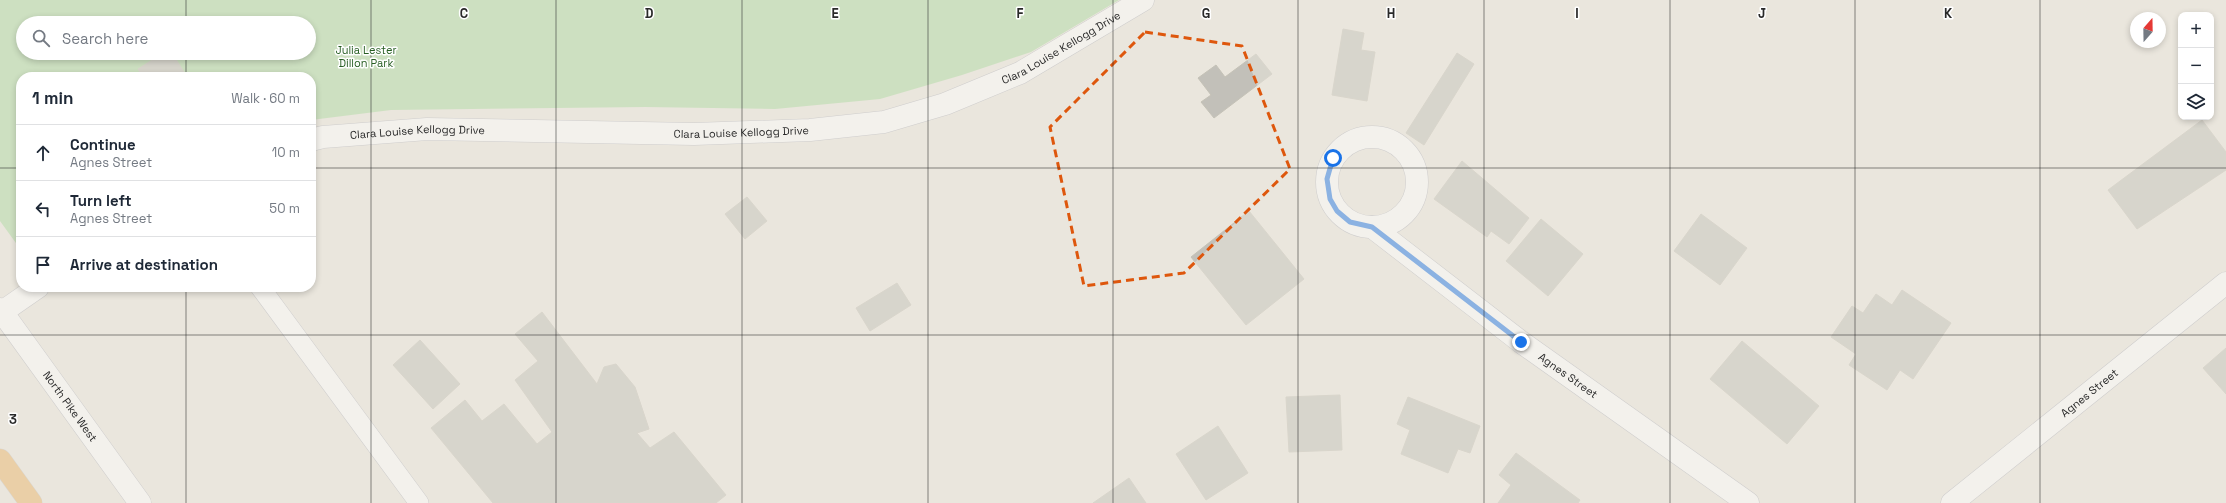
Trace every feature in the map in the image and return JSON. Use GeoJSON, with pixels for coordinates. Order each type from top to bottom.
{"type":"FeatureCollection","features":[{"type":"Feature","properties":{"kind":"highway"},"geometry":{"type":"LineString","coordinates":[[0,460],[31,503]]}},
{"type":"Feature","properties":{"kind":"street","name":"Clara Louise Kellogg Drive"},"geometry":{"type":"LineString","coordinates":[[316,139],[427,129],[694,134],[810,130],[884,122],[945,104],[1020,73],[1142,0]]}},
{"type":"Feature","properties":{"kind":"street","name":"Agnes Street"},"geometry":{"type":"LineString","coordinates":[[1372,227],[1391,223],[1401,216],[1410,206],[1416,192],[1417,181],[1415,168],[1409,157],[1399,146],[1386,139],[1365,138],[1353,141],[1341,149],[1333,158],[1327,179],[1330,199],[1337,211],[1350,222],[1372,227],[1521,342],[1748,503]]}},
{"type":"Feature","properties":{"kind":"street","name":"Agnes Street"},"geometry":{"type":"LineString","coordinates":[[1952,503],[2226,283]]}},
{"type":"Feature","properties":{"kind":"street"},"geometry":{"type":"LineString","coordinates":[[1,311],[30,292]]}},
{"type":"Feature","properties":{"kind":"street","name":"North Pike West"},"geometry":{"type":"LineString","coordinates":[[1,311],[140,503]]}},
{"type":"Feature","properties":{"kind":"lane"},"geometry":{"type":"LineString","coordinates":[[264,292],[419,503]]}},
{"type":"Feature","properties":{"kind":"highlighted area"},"geometry":{"type":"Polygon","coordinates":[[[1145,32],[1242,46],[1290,169],[1184,273],[1084,286],[1050,127],[1145,32]]]}},
{"type":"Feature","properties":{"kind":"green space","name":"Julia Lester Dillon Park"},"geometry":{"type":"Polygon","coordinates":[[[0,0],[1119,0],[1031,52],[962,75],[880,99],[775,109],[645,107],[391,110],[316,119],[316,72],[16,72],[16,243],[0,221],[0,0]]]}},
{"type":"Feature","properties":{"kind":"building"},"geometry":{"type":"Polygon","coordinates":[[[1343,29],[1364,33],[1361,50],[1375,52],[1367,101],[1332,95],[1343,29]]]}},
{"type":"Feature","properties":{"kind":"building"},"geometry":{"type":"Polygon","coordinates":[[[1457,53],[1474,64],[1424,145],[1406,133],[1457,53]]]}},
{"type":"Feature","properties":{"kind":"building"},"geometry":{"type":"Polygon","coordinates":[[[1256,54],[1272,74],[1214,118],[1201,102],[1211,95],[1198,78],[1216,65],[1225,77],[1256,54]]]}},
{"type":"Feature","properties":{"kind":"building"},"geometry":{"type":"Polygon","coordinates":[[[152,60],[176,60],[184,72],[140,72],[138,69],[152,60]]]}},
{"type":"Feature","properties":{"kind":"building"},"geometry":{"type":"Polygon","coordinates":[[[2202,120],[2226,152],[2226,170],[2137,229],[2108,190],[2202,120]]]}},
{"type":"Feature","properties":{"kind":"building"},"geometry":{"type":"Polygon","coordinates":[[[1462,161],[1529,218],[1509,244],[1491,231],[1487,237],[1434,199],[1462,161]]]}},
{"type":"Feature","properties":{"kind":"building"},"geometry":{"type":"Polygon","coordinates":[[[747,197],[767,221],[745,239],[725,214],[747,197]]]}},
{"type":"Feature","properties":{"kind":"building"},"geometry":{"type":"Polygon","coordinates":[[[1249,211],[1304,279],[1246,325],[1191,257],[1249,211]]]}},
{"type":"Feature","properties":{"kind":"building"},"geometry":{"type":"Polygon","coordinates":[[[1701,214],[1747,248],[1720,285],[1674,251],[1701,214]]]}},
{"type":"Feature","properties":{"kind":"building"},"geometry":{"type":"Polygon","coordinates":[[[1541,219],[1583,254],[1548,296],[1506,261],[1541,219]]]}},
{"type":"Feature","properties":{"kind":"building"},"geometry":{"type":"Polygon","coordinates":[[[897,283],[911,305],[870,331],[856,308],[897,283]]]}},
{"type":"Feature","properties":{"kind":"building"},"geometry":{"type":"Polygon","coordinates":[[[1902,290],[1951,323],[1913,379],[1900,370],[1887,390],[1849,365],[1856,354],[1831,337],[1852,306],[1863,313],[1876,294],[1892,305],[1902,290]]]}},
{"type":"Feature","properties":{"kind":"building"},"geometry":{"type":"Polygon","coordinates":[[[542,312],[597,384],[604,367],[616,364],[635,387],[649,429],[637,433],[650,448],[674,432],[726,495],[716,503],[493,503],[431,428],[465,400],[482,421],[504,404],[537,444],[552,432],[515,380],[538,361],[515,334],[542,312]]]}},
{"type":"Feature","properties":{"kind":"building"},"geometry":{"type":"Polygon","coordinates":[[[420,340],[460,384],[433,409],[393,365],[420,340]]]}},
{"type":"Feature","properties":{"kind":"building"},"geometry":{"type":"Polygon","coordinates":[[[1742,341],[1819,406],[1787,444],[1710,379],[1742,341]]]}},
{"type":"Feature","properties":{"kind":"building"},"geometry":{"type":"Polygon","coordinates":[[[2226,348],[2226,394],[2203,368],[2226,348]]]}},
{"type":"Feature","properties":{"kind":"building"},"geometry":{"type":"Polygon","coordinates":[[[1340,395],[1342,450],[1289,452],[1286,397],[1340,395]]]}},
{"type":"Feature","properties":{"kind":"building"},"geometry":{"type":"Polygon","coordinates":[[[1408,397],[1480,426],[1470,453],[1458,449],[1448,473],[1401,454],[1410,430],[1397,424],[1408,397]]]}},
{"type":"Feature","properties":{"kind":"building"},"geometry":{"type":"Polygon","coordinates":[[[1218,426],[1248,473],[1206,500],[1176,454],[1218,426]]]}},
{"type":"Feature","properties":{"kind":"building"},"geometry":{"type":"Polygon","coordinates":[[[1516,453],[1580,500],[1578,503],[1498,503],[1511,485],[1499,475],[1516,453]]]}},
{"type":"Feature","properties":{"kind":"building"},"geometry":{"type":"Polygon","coordinates":[[[1129,478],[1146,503],[1093,503],[1129,478]]]}},
{"type":"Feature","properties":{"kind":"route"},"geometry":{"type":"LineString","coordinates":[[1333,158],[1327,179],[1330,199],[1337,211],[1350,222],[1372,227],[1521,342]]}}]}
